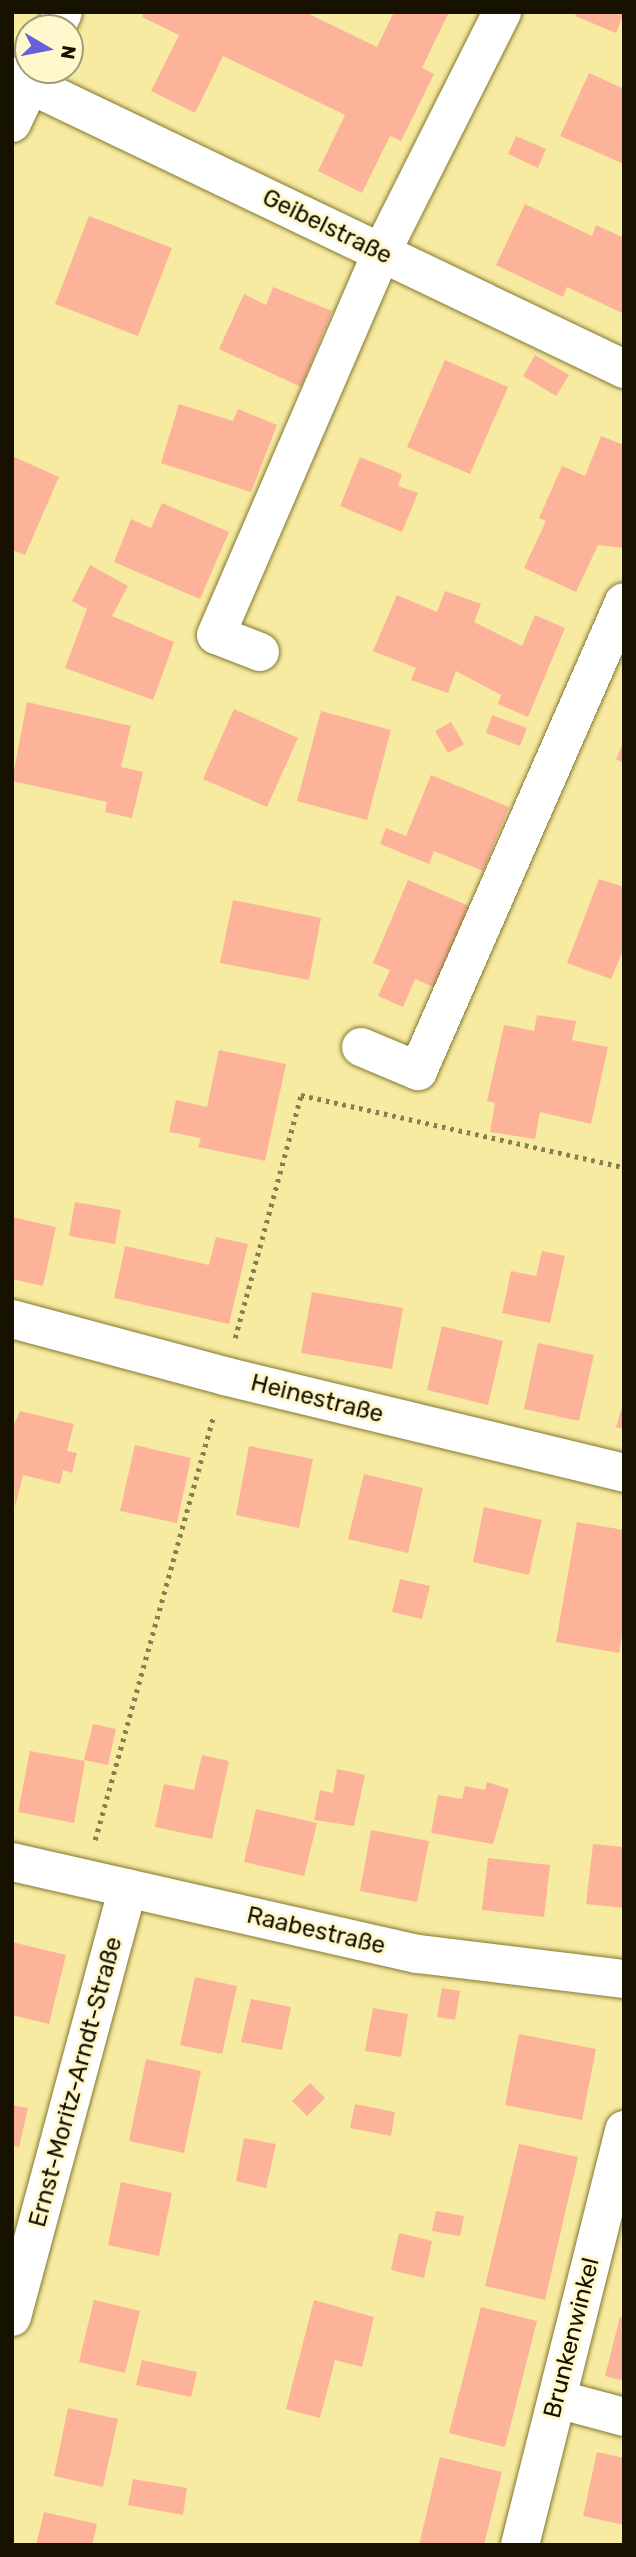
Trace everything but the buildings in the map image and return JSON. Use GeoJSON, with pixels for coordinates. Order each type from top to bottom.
{"type":"FeatureCollection","features":[{"type":"Feature","properties":{"kind":"street"},"geometry":{"type":"LineString","coordinates":[[260,652],[216,635],[381,253],[502,12]]}},
{"type":"Feature","properties":{"kind":"street"},"geometry":{"type":"LineString","coordinates":[[12,123],[24,84]]}},
{"type":"Feature","properties":{"kind":"street","name":"Geibelstraße"},"geometry":{"type":"LineString","coordinates":[[40,84],[381,253],[624,369]]}},
{"type":"Feature","properties":{"kind":"street"},"geometry":{"type":"LineString","coordinates":[[361,1046],[418,1071],[624,602]]}},
{"type":"Feature","properties":{"kind":"street","name":"Heinestraße"},"geometry":{"type":"LineString","coordinates":[[12,1319],[224,1376],[624,1473]]}},
{"type":"Feature","properties":{"kind":"street","name":"Raabestraße"},"geometry":{"type":"LineString","coordinates":[[12,1862],[418,1954],[624,1979]]}},
{"type":"Feature","properties":{"kind":"street","name":"Ernst-Moritz-Arndt-Straße"},"geometry":{"type":"LineString","coordinates":[[12,2317],[128,1888]]}},
{"type":"Feature","properties":{"kind":"street","name":"Brunkenwinkel"},"geometry":{"type":"LineString","coordinates":[[520,2545],[624,2130]]}},
{"type":"Feature","properties":{"kind":"street"},"geometry":{"type":"LineString","coordinates":[[557,2399],[624,2417]]}},
{"type":"Feature","properties":{"kind":"path"},"geometry":{"type":"LineString","coordinates":[[84,1878],[301,1095],[624,1167]]}}]}
